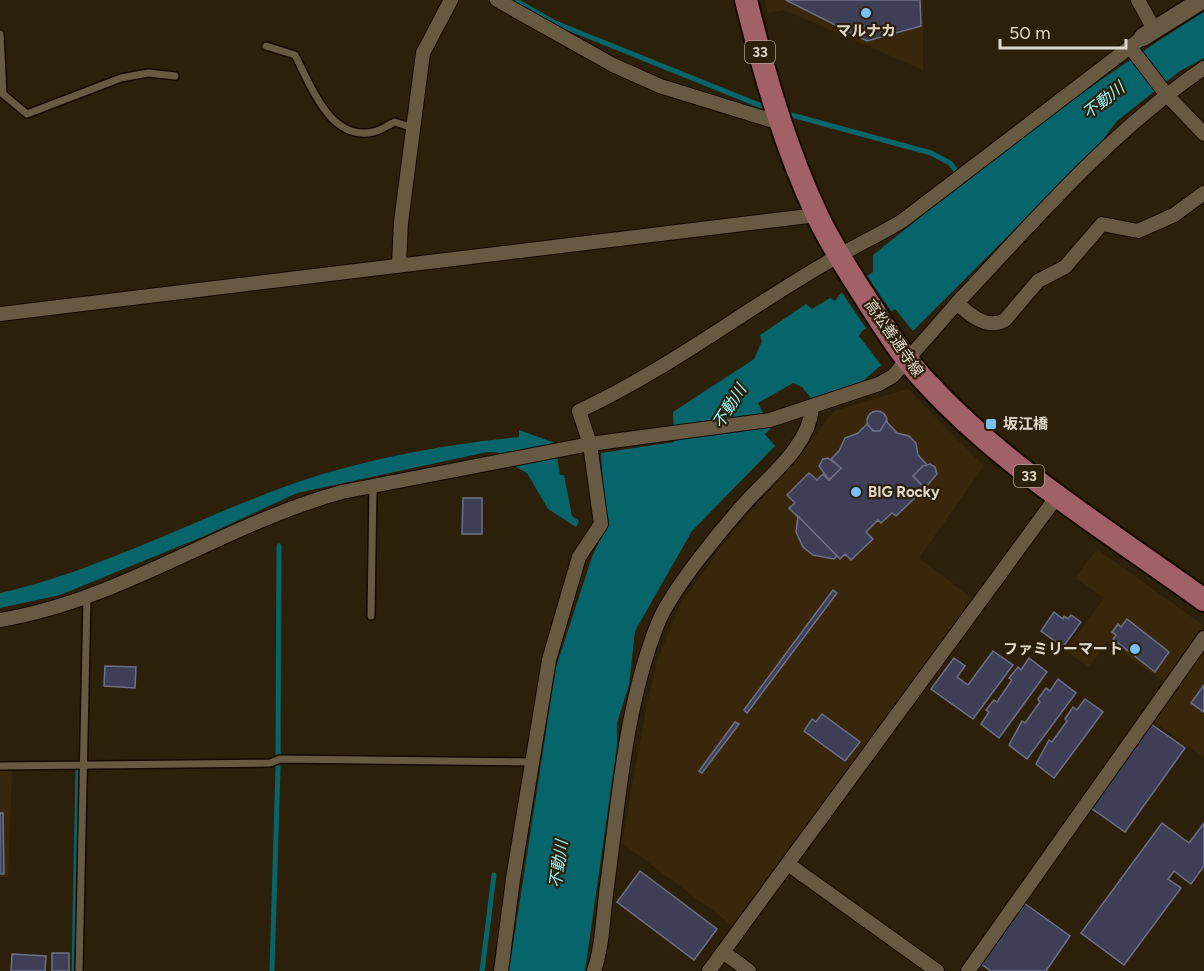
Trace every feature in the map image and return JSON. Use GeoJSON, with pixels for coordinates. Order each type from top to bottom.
{"type":"FeatureCollection","features":[{"type":"Feature","properties":{"kind":"main road","name":"高松善通寺線"},"geometry":{"type":"LineString","coordinates":[[746,0],[777,114],[817,215],[839,257],[907,360],[983,438],[1204,600]]}},
{"type":"Feature","properties":{"kind":"street"},"geometry":{"type":"LineString","coordinates":[[399,264],[400,222],[423,53],[451,0]]}},
{"type":"Feature","properties":{"kind":"street"},"geometry":{"type":"LineString","coordinates":[[497,0],[613,65],[660,86],[777,114]]}},
{"type":"Feature","properties":{"kind":"street"},"geometry":{"type":"LineString","coordinates":[[1138,0],[1140,41],[1163,90],[1204,134]]}},
{"type":"Feature","properties":{"kind":"street"},"geometry":{"type":"LineString","coordinates":[[501,971],[531,762],[549,660],[579,556],[601,524],[590,444],[579,411],[664,365],[839,257],[902,221],[1140,41],[1202,0]]}},
{"type":"Feature","properties":{"kind":"street"},"geometry":{"type":"LineString","coordinates":[[0,620],[38,614],[87,598],[302,503],[373,486],[590,444],[770,420],[879,384],[892,376],[957,303],[1099,152],[1163,90],[1204,68]]}},
{"type":"Feature","properties":{"kind":"street"},"geometry":{"type":"LineString","coordinates":[[957,303],[972,316],[991,324],[998,324],[1005,320],[1038,281],[1065,267],[1102,224],[1138,231],[1174,215],[1204,193]]}},
{"type":"Feature","properties":{"kind":"street"},"geometry":{"type":"LineString","coordinates":[[0,314],[817,215]]}},
{"type":"Feature","properties":{"kind":"street"},"geometry":{"type":"LineString","coordinates":[[594,971],[627,744],[645,661],[659,621],[676,590],[737,512],[789,456],[811,423],[812,408]]}},
{"type":"Feature","properties":{"kind":"street"},"geometry":{"type":"LineString","coordinates":[[709,971],[1058,495]]}},
{"type":"Feature","properties":{"kind":"street"},"geometry":{"type":"LineString","coordinates":[[968,971],[1204,638]]}},
{"type":"Feature","properties":{"kind":"street"},"geometry":{"type":"LineString","coordinates":[[788,864],[937,971]]}},
{"type":"Feature","properties":{"kind":"street"},"geometry":{"type":"LineString","coordinates":[[723,952],[749,971]]}},
{"type":"Feature","properties":{"kind":"lane"},"geometry":{"type":"LineString","coordinates":[[0,34],[2,95],[27,114],[121,78],[148,73],[175,76]]}},
{"type":"Feature","properties":{"kind":"lane"},"geometry":{"type":"LineString","coordinates":[[266,46],[295,55],[326,113],[339,124],[357,132],[373,132],[395,122],[413,128]]}},
{"type":"Feature","properties":{"kind":"lane"},"geometry":{"type":"LineString","coordinates":[[371,616],[373,486]]}},
{"type":"Feature","properties":{"kind":"lane"},"geometry":{"type":"LineString","coordinates":[[79,971],[87,598]]}},
{"type":"Feature","properties":{"kind":"lane"},"geometry":{"type":"LineString","coordinates":[[0,766],[270,763],[280,759],[531,762]]}},
{"type":"Feature","properties":{"kind":"shaded area"},"geometry":{"type":"Polygon","coordinates":[[[765,0],[923,0],[923,70],[784,10],[768,13],[765,0]]]}},
{"type":"Feature","properties":{"kind":"shaded area"},"geometry":{"type":"Polygon","coordinates":[[[908,389],[984,466],[919,558],[973,599],[732,925],[622,843],[646,708],[658,658],[682,602],[728,538],[796,460],[834,411],[908,389]]]}},
{"type":"Feature","properties":{"kind":"shaded area"},"geometry":{"type":"Polygon","coordinates":[[[1097,549],[1204,626],[1164,682],[1107,642],[1089,667],[1066,651],[1104,598],[1075,578],[1097,549]]]}},
{"type":"Feature","properties":{"kind":"shaded area"},"geometry":{"type":"Polygon","coordinates":[[[1204,650],[1204,758],[1153,721],[1204,650]]]}},
{"type":"Feature","properties":{"kind":"shaded area"},"geometry":{"type":"Polygon","coordinates":[[[12,770],[8,877],[0,877],[0,771],[12,770]]]}},
{"type":"Feature","properties":{"kind":"water","name":"不動川"},"geometry":{"type":"Polygon","coordinates":[[[1204,12],[1204,58],[1180,71],[1117,121],[1098,146],[913,331],[895,309],[862,331],[859,336],[881,365],[863,381],[811,398],[802,387],[793,383],[758,403],[771,428],[765,434],[775,446],[692,531],[635,631],[629,685],[617,723],[617,746],[585,971],[509,971],[556,667],[592,557],[606,528],[601,453],[674,442],[673,412],[754,359],[762,341],[760,335],[806,304],[812,309],[830,298],[835,301],[839,295],[873,272],[873,255],[953,191],[1118,68],[1204,12]]]}},
{"type":"Feature","properties":{"kind":"water"},"geometry":{"type":"Polygon","coordinates":[[[519,430],[555,443],[560,475],[564,475],[572,516],[579,521],[576,527],[548,509],[527,473],[516,467],[505,453],[487,452],[297,493],[202,537],[60,595],[0,608],[0,593],[75,571],[321,474],[406,454],[519,437],[519,430]]]}},
{"type":"Feature","properties":{"kind":"pier"},"geometry":{"type":"Polygon","coordinates":[[[865,273],[893,314],[868,331],[840,290],[865,273]]]}},
{"type":"Feature","properties":{"kind":"building","name":"マルナカ"},"geometry":{"type":"Polygon","coordinates":[[[786,0],[920,0],[921,26],[867,41],[786,0]]]}},
{"type":"Feature","properties":{"kind":"building"},"geometry":{"type":"Polygon","coordinates":[[[877,411],[884,414],[887,421],[884,428],[877,431],[870,428],[867,421],[870,414],[877,411]]]}},
{"type":"Feature","properties":{"kind":"building","name":"BIG Rocky"},"geometry":{"type":"Polygon","coordinates":[[[886,421],[897,433],[909,436],[916,443],[918,455],[927,465],[913,476],[925,488],[896,516],[892,513],[881,523],[878,520],[866,532],[873,539],[851,560],[845,554],[840,559],[789,508],[795,503],[787,495],[809,473],[817,480],[823,474],[829,480],[841,468],[831,459],[839,451],[845,438],[858,433],[867,424],[873,431],[880,431],[886,421]]]}},
{"type":"Feature","properties":{"kind":"building"},"geometry":{"type":"Polygon","coordinates":[[[828,458],[841,468],[829,480],[819,466],[823,459],[828,458]]]}},
{"type":"Feature","properties":{"kind":"building"},"geometry":{"type":"Polygon","coordinates":[[[930,464],[935,467],[937,474],[925,488],[913,476],[923,466],[930,464]]]}},
{"type":"Feature","properties":{"kind":"building"},"geometry":{"type":"Polygon","coordinates":[[[463,498],[482,498],[482,534],[462,534],[463,498]]]}},
{"type":"Feature","properties":{"kind":"building"},"geometry":{"type":"Polygon","coordinates":[[[798,516],[837,556],[834,559],[813,555],[803,547],[796,532],[798,516]]]}},
{"type":"Feature","properties":{"kind":"building"},"geometry":{"type":"Polygon","coordinates":[[[833,590],[837,593],[747,713],[744,710],[833,590]]]}},
{"type":"Feature","properties":{"kind":"building"},"geometry":{"type":"Polygon","coordinates":[[[1054,612],[1063,619],[1064,616],[1068,619],[1071,615],[1081,622],[1063,647],[1041,631],[1054,612]]]}},
{"type":"Feature","properties":{"kind":"building"},"geometry":{"type":"Polygon","coordinates":[[[1127,619],[1169,652],[1155,672],[1113,639],[1116,635],[1112,632],[1118,624],[1121,627],[1127,619]]]}},
{"type":"Feature","properties":{"kind":"building"},"geometry":{"type":"Polygon","coordinates":[[[993,651],[1013,665],[973,719],[931,689],[954,658],[965,666],[957,677],[968,685],[993,651]]]}},
{"type":"Feature","properties":{"kind":"building"},"geometry":{"type":"Polygon","coordinates":[[[1029,658],[1047,672],[999,738],[981,724],[989,712],[986,710],[994,700],[997,702],[1012,680],[1009,678],[1018,667],[1021,670],[1029,658]]]}},
{"type":"Feature","properties":{"kind":"building"},"geometry":{"type":"Polygon","coordinates":[[[105,666],[136,667],[135,688],[104,686],[105,666]]]}},
{"type":"Feature","properties":{"kind":"building"},"geometry":{"type":"Polygon","coordinates":[[[1058,679],[1076,693],[1027,759],[1009,745],[1022,721],[1025,723],[1040,702],[1038,699],[1046,688],[1050,691],[1058,679]]]}},
{"type":"Feature","properties":{"kind":"building"},"geometry":{"type":"Polygon","coordinates":[[[1204,685],[1204,712],[1191,703],[1204,685]]]}},
{"type":"Feature","properties":{"kind":"building"},"geometry":{"type":"Polygon","coordinates":[[[1085,699],[1103,712],[1054,778],[1036,764],[1049,740],[1052,742],[1067,721],[1065,719],[1073,707],[1077,710],[1085,699]]]}},
{"type":"Feature","properties":{"kind":"building"},"geometry":{"type":"Polygon","coordinates":[[[822,714],[860,742],[845,761],[804,731],[812,719],[816,722],[822,714]]]}},
{"type":"Feature","properties":{"kind":"building"},"geometry":{"type":"Polygon","coordinates":[[[735,722],[739,724],[702,773],[699,771],[735,722]]]}},
{"type":"Feature","properties":{"kind":"building"},"geometry":{"type":"Polygon","coordinates":[[[1151,724],[1185,748],[1125,832],[1091,808],[1151,724]]]}},
{"type":"Feature","properties":{"kind":"building"},"geometry":{"type":"Polygon","coordinates":[[[0,813],[3,813],[4,874],[0,874],[0,813]]]}},
{"type":"Feature","properties":{"kind":"building"},"geometry":{"type":"Polygon","coordinates":[[[1162,823],[1189,843],[1204,823],[1204,866],[1191,884],[1174,871],[1168,879],[1181,888],[1124,965],[1081,933],[1162,823]]]}},
{"type":"Feature","properties":{"kind":"building"},"geometry":{"type":"Polygon","coordinates":[[[640,871],[717,929],[694,960],[617,902],[640,871]]]}},
{"type":"Feature","properties":{"kind":"building"},"geometry":{"type":"Polygon","coordinates":[[[1024,903],[1070,936],[1046,971],[991,971],[981,964],[1024,903]]]}},
{"type":"Feature","properties":{"kind":"building"},"geometry":{"type":"Polygon","coordinates":[[[52,953],[69,953],[69,971],[52,971],[52,953]]]}},
{"type":"Feature","properties":{"kind":"building"},"geometry":{"type":"Polygon","coordinates":[[[12,954],[46,956],[45,971],[11,971],[12,954]]]}},
{"type":"Feature","properties":{"kind":"waterway"},"geometry":{"type":"LineString","coordinates":[[515,0],[553,22],[769,109]]}},
{"type":"Feature","properties":{"kind":"waterway"},"geometry":{"type":"LineString","coordinates":[[784,113],[931,153],[950,163],[959,175]]}},
{"type":"Feature","properties":{"kind":"waterway"},"geometry":{"type":"LineString","coordinates":[[278,754],[279,546]]}},
{"type":"Feature","properties":{"kind":"waterway"},"geometry":{"type":"LineString","coordinates":[[272,971],[278,767]]}},
{"type":"Feature","properties":{"kind":"waterway"},"geometry":{"type":"LineString","coordinates":[[74,971],[78,771]]}},
{"type":"Feature","properties":{"kind":"waterway"},"geometry":{"type":"LineString","coordinates":[[482,971],[494,875]]}},
{"type":"Feature","properties":{"kind":"place","name":"マルナカ"},"geometry":{"type":"Point","coordinates":[866,13]}},
{"type":"Feature","properties":{"kind":"place","name":"坂江橋"},"geometry":{"type":"Point","coordinates":[991,424]}},
{"type":"Feature","properties":{"kind":"place","name":"BIG Rocky"},"geometry":{"type":"Point","coordinates":[856,492]}},
{"type":"Feature","properties":{"kind":"place","name":"ファミリーマート"},"geometry":{"type":"Point","coordinates":[1135,649]}}]}
